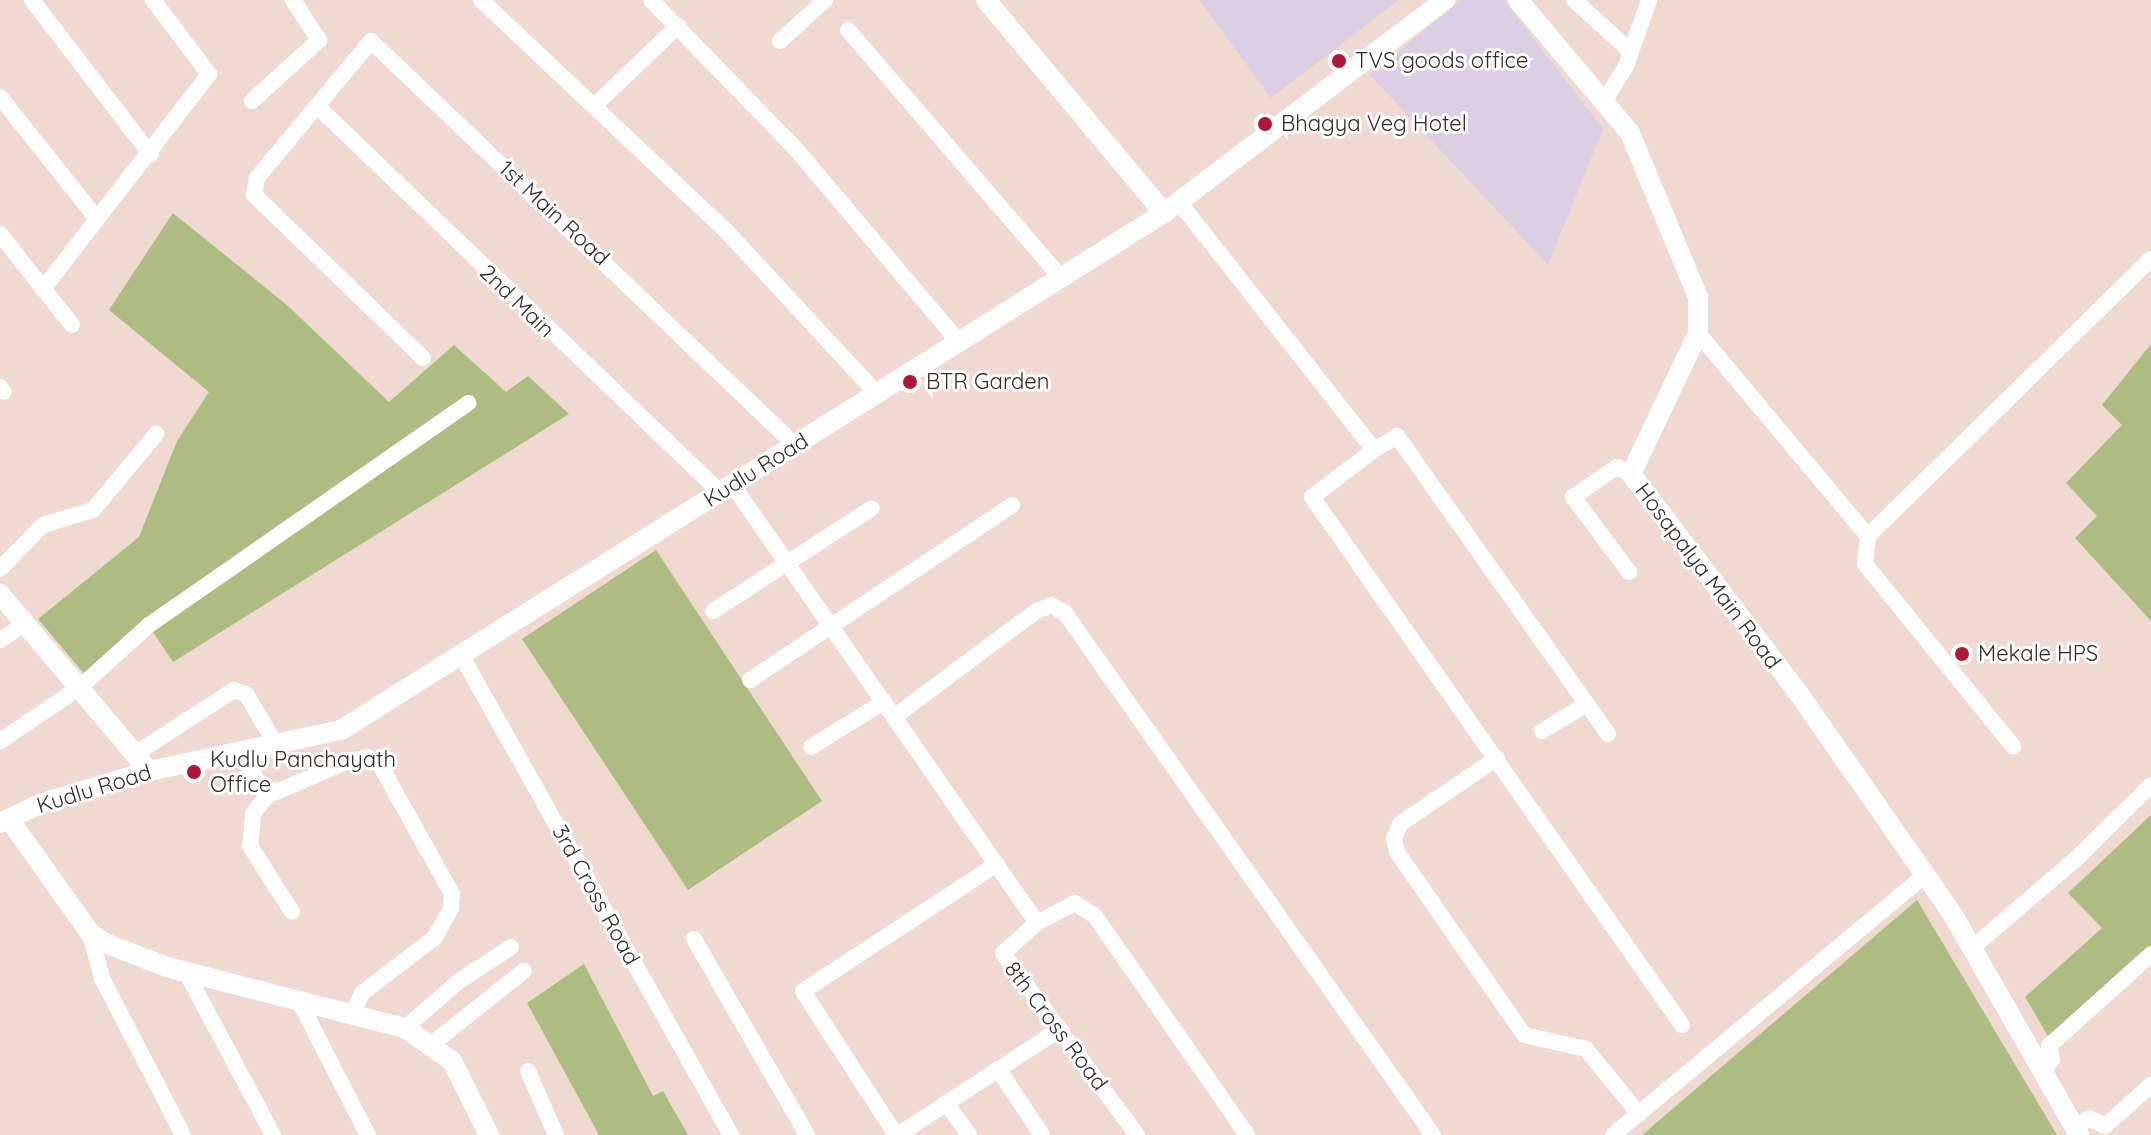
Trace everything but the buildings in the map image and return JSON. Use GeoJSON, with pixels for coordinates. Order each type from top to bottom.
{"type":"FeatureCollection","features":[{"type":"Feature","properties":{"kind":"street"},"geometry":{"type":"LineString","coordinates":[[32,0],[151,155]]}},
{"type":"Feature","properties":{"kind":"street"},"geometry":{"type":"LineString","coordinates":[[43,289],[151,155],[209,74],[153,0]]}},
{"type":"Feature","properties":{"kind":"street"},"geometry":{"type":"LineString","coordinates":[[252,101],[319,40],[320,35],[293,0]]}},
{"type":"Feature","properties":{"kind":"street"},"geometry":{"type":"LineString","coordinates":[[481,0],[730,235],[877,394]]}},
{"type":"Feature","properties":{"kind":"street"},"geometry":{"type":"LineString","coordinates":[[651,0],[795,148],[959,342]]}},
{"type":"Feature","properties":{"kind":"street"},"geometry":{"type":"LineString","coordinates":[[780,41],[825,0]]}},
{"type":"Feature","properties":{"kind":"street"},"geometry":{"type":"LineString","coordinates":[[986,0],[1172,208],[1374,450]]}},
{"type":"Feature","properties":{"kind":"street","name":"Kudlu Road"},"geometry":{"type":"LineString","coordinates":[[489,1135],[467,1083],[433,1043],[405,1028],[126,954],[90,933],[4,821],[42,803],[149,771],[341,730],[1172,208],[1445,0]]}},
{"type":"Feature","properties":{"kind":"street","name":"Hosapalya Main Road"},"geometry":{"type":"LineString","coordinates":[[1518,0],[1630,133],[1697,292],[1698,333],[1631,474],[1799,694],[1925,875],[1972,948],[2077,1132]]}},
{"type":"Feature","properties":{"kind":"street"},"geometry":{"type":"LineString","coordinates":[[1574,0],[1628,49]]}},
{"type":"Feature","properties":{"kind":"street"},"geometry":{"type":"LineString","coordinates":[[1604,102],[1626,66],[1628,49],[1649,0]]}},
{"type":"Feature","properties":{"kind":"street"},"geometry":{"type":"LineString","coordinates":[[595,105],[678,26]]}},
{"type":"Feature","properties":{"kind":"street"},"geometry":{"type":"LineString","coordinates":[[848,30],[1061,278]]}},
{"type":"Feature","properties":{"kind":"street","name":"1st Main Road"},"geometry":{"type":"LineString","coordinates":[[317,106],[371,41],[795,445]]}},
{"type":"Feature","properties":{"kind":"street"},"geometry":{"type":"LineString","coordinates":[[0,97],[97,219]]}},
{"type":"Feature","properties":{"kind":"street"},"geometry":{"type":"LineString","coordinates":[[317,106],[257,178],[254,195],[423,358]]}},
{"type":"Feature","properties":{"kind":"street","name":"2nd Main"},"geometry":{"type":"LineString","coordinates":[[317,106],[726,488],[787,563],[1037,923]]}},
{"type":"Feature","properties":{"kind":"street"},"geometry":{"type":"LineString","coordinates":[[0,234],[72,325]]}},
{"type":"Feature","properties":{"kind":"street"},"geometry":{"type":"LineString","coordinates":[[2013,746],[1865,564],[1868,536],[2151,259]]}},
{"type":"Feature","properties":{"kind":"street"},"geometry":{"type":"LineString","coordinates":[[1698,333],[1868,536]]}},
{"type":"Feature","properties":{"kind":"street"},"geometry":{"type":"LineString","coordinates":[[0,741],[79,688],[149,625],[469,403]]}},
{"type":"Feature","properties":{"kind":"street"},"geometry":{"type":"LineString","coordinates":[[0,569],[43,525],[93,510],[156,434]]}},
{"type":"Feature","properties":{"kind":"street"},"geometry":{"type":"LineString","coordinates":[[1608,734],[1397,436],[1312,497],[1682,1025]]}},
{"type":"Feature","properties":{"kind":"street"},"geometry":{"type":"LineString","coordinates":[[1629,572],[1573,497],[1617,467],[1631,474]]}},
{"type":"Feature","properties":{"kind":"street"},"geometry":{"type":"LineString","coordinates":[[750,680],[1012,505]]}},
{"type":"Feature","properties":{"kind":"street"},"geometry":{"type":"LineString","coordinates":[[713,611],[872,508]]}},
{"type":"Feature","properties":{"kind":"street"},"geometry":{"type":"LineString","coordinates":[[0,594],[149,771]]}},
{"type":"Feature","properties":{"kind":"street"},"geometry":{"type":"LineString","coordinates":[[894,717],[1035,612],[1051,605],[1065,613],[1433,1135]]}},
{"type":"Feature","properties":{"kind":"street"},"geometry":{"type":"LineString","coordinates":[[0,640],[25,624]]}},
{"type":"Feature","properties":{"kind":"street","name":"3rd Cross Road"},"geometry":{"type":"LineString","coordinates":[[461,655],[731,1135]]}},
{"type":"Feature","properties":{"kind":"street"},"geometry":{"type":"LineString","coordinates":[[135,754],[234,690],[246,694],[276,745]]}},
{"type":"Feature","properties":{"kind":"street"},"geometry":{"type":"LineString","coordinates":[[811,747],[884,702]]}},
{"type":"Feature","properties":{"kind":"street"},"geometry":{"type":"LineString","coordinates":[[1542,731],[1587,704]]}},
{"type":"Feature","properties":{"kind":"street"},"geometry":{"type":"LineString","coordinates":[[239,751],[267,796]]}},
{"type":"Feature","properties":{"kind":"street"},"geometry":{"type":"LineString","coordinates":[[292,912],[250,846],[253,814],[267,796],[367,757],[380,765],[452,894],[451,909],[434,938],[362,993],[353,1012]]}},
{"type":"Feature","properties":{"kind":"street"},"geometry":{"type":"LineString","coordinates":[[1497,758],[1400,824],[1394,838],[1397,852],[1524,1035],[1586,1049],[1639,1114]]}},
{"type":"Feature","properties":{"kind":"street"},"geometry":{"type":"LineString","coordinates":[[1972,948],[2076,859],[2151,785]]}},
{"type":"Feature","properties":{"kind":"street"},"geometry":{"type":"LineString","coordinates":[[997,864],[803,991],[897,1135],[1060,1029]]}},
{"type":"Feature","properties":{"kind":"street"},"geometry":{"type":"LineString","coordinates":[[1613,1135],[1925,875]]}},
{"type":"Feature","properties":{"kind":"street"},"geometry":{"type":"LineString","coordinates":[[1037,923],[1075,903],[1086,906],[1247,1135]]}},
{"type":"Feature","properties":{"kind":"street","name":"8th Cross Road"},"geometry":{"type":"LineString","coordinates":[[1037,923],[1003,953],[1137,1135]]}},
{"type":"Feature","properties":{"kind":"street"},"geometry":{"type":"LineString","coordinates":[[90,933],[102,978],[183,1135]]}},
{"type":"Feature","properties":{"kind":"street"},"geometry":{"type":"LineString","coordinates":[[694,939],[807,1135]]}},
{"type":"Feature","properties":{"kind":"street"},"geometry":{"type":"LineString","coordinates":[[405,1028],[459,981],[511,947]]}},
{"type":"Feature","properties":{"kind":"street"},"geometry":{"type":"LineString","coordinates":[[2042,1070],[2052,1060],[2049,1046],[2151,954]]}},
{"type":"Feature","properties":{"kind":"street"},"geometry":{"type":"LineString","coordinates":[[433,1043],[524,971]]}},
{"type":"Feature","properties":{"kind":"street"},"geometry":{"type":"LineString","coordinates":[[186,972],[273,1135]]}},
{"type":"Feature","properties":{"kind":"street"},"geometry":{"type":"LineString","coordinates":[[298,999],[368,1135]]}},
{"type":"Feature","properties":{"kind":"street"},"geometry":{"type":"LineString","coordinates":[[998,1069],[1042,1135]]}},
{"type":"Feature","properties":{"kind":"street"},"geometry":{"type":"LineString","coordinates":[[528,1071],[556,1135]]}},
{"type":"Feature","properties":{"kind":"street"},"geometry":{"type":"LineString","coordinates":[[2077,1132],[2089,1118],[2105,1126],[2151,1085]]}},
{"type":"Feature","properties":{"kind":"street"},"geometry":{"type":"LineString","coordinates":[[946,1103],[969,1135]]}},
{"type":"Feature","properties":{"kind":"shaded area"},"geometry":{"type":"Polygon","coordinates":[[[1199,0],[1399,0],[1271,98],[1199,0]]]}},
{"type":"Feature","properties":{"kind":"shaded area"},"geometry":{"type":"Polygon","coordinates":[[[1461,0],[1504,0],[1603,129],[1548,265],[1370,75],[1461,0]]]}},
{"type":"Feature","properties":{"kind":"green space"},"geometry":{"type":"Polygon","coordinates":[[[173,213],[288,306],[389,402],[454,345],[506,392],[528,376],[569,414],[173,662],[153,632],[86,676],[38,619],[139,537],[177,441],[209,392],[109,310],[173,213]]]}},
{"type":"Feature","properties":{"kind":"green space"},"geometry":{"type":"Polygon","coordinates":[[[2151,344],[2151,621],[2075,538],[2097,516],[2066,483],[2122,425],[2102,405],[2151,344]]]}},
{"type":"Feature","properties":{"kind":"green space"},"geometry":{"type":"Polygon","coordinates":[[[656,550],[822,801],[688,890],[522,639],[656,550]]]}},
{"type":"Feature","properties":{"kind":"green space"},"geometry":{"type":"Polygon","coordinates":[[[2151,815],[2151,945],[2048,1036],[2025,997],[2102,928],[2068,893],[2151,815]]]}},
{"type":"Feature","properties":{"kind":"green space"},"geometry":{"type":"Polygon","coordinates":[[[1917,900],[2057,1135],[1642,1135],[1917,900]]]}},
{"type":"Feature","properties":{"kind":"green space"},"geometry":{"type":"Polygon","coordinates":[[[584,964],[653,1096],[663,1091],[688,1135],[599,1135],[527,1003],[584,964]]]}},
{"type":"Feature","properties":{"kind":"place","name":"TVS goods office"},"geometry":{"type":"Point","coordinates":[1339,61]}},
{"type":"Feature","properties":{"kind":"place","name":"Bhagya Veg Hotel"},"geometry":{"type":"Point","coordinates":[1265,124]}},
{"type":"Feature","properties":{"kind":"place","name":"BTR Garden"},"geometry":{"type":"Point","coordinates":[910,382]}},
{"type":"Feature","properties":{"kind":"place","name":"Mekale HPS"},"geometry":{"type":"Point","coordinates":[1962,654]}},
{"type":"Feature","properties":{"kind":"place","name":"Kudlu Panchayath Office"},"geometry":{"type":"Point","coordinates":[194,772]}}]}
